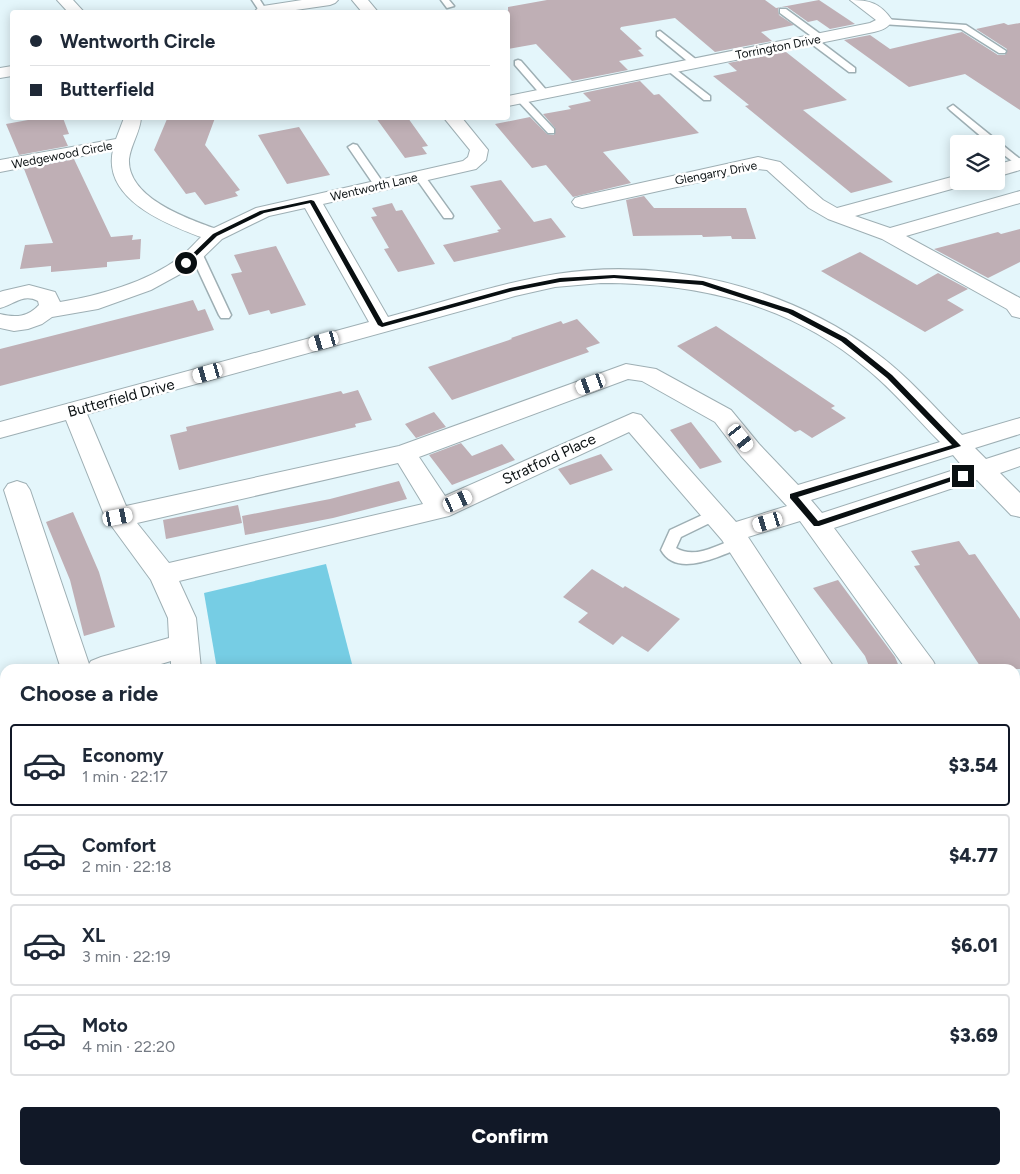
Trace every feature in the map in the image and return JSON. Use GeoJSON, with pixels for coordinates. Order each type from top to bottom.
{"type":"FeatureCollection","features":[{"type":"Feature","properties":{"kind":"street"},"geometry":{"type":"LineString","coordinates":[[65,0],[74,10]]}},
{"type":"Feature","properties":{"kind":"street"},"geometry":{"type":"LineString","coordinates":[[260,5],[330,0]]}},
{"type":"Feature","properties":{"kind":"street"},"geometry":{"type":"LineString","coordinates":[[360,0],[368,10]]}},
{"type":"Feature","properties":{"kind":"street"},"geometry":{"type":"LineString","coordinates":[[858,0],[880,14],[884,22]]}},
{"type":"Feature","properties":{"kind":"street","name":"Torrington Drive"},"geometry":{"type":"LineString","coordinates":[[514,100],[874,27],[884,22]]}},
{"type":"Feature","properties":{"kind":"street"},"geometry":{"type":"LineString","coordinates":[[132,120],[123,143],[120,163],[125,178],[141,200],[169,219],[215,235]]}},
{"type":"Feature","properties":{"kind":"street","name":"Wentworth Lane"},"geometry":{"type":"LineString","coordinates":[[0,321],[13,324],[23,323],[33,320],[47,311],[90,304],[144,286],[186,263],[215,235],[262,212],[466,166],[477,160],[479,150],[455,120]]}},
{"type":"Feature","properties":{"kind":"street","name":"Wedgewood Circle"},"geometry":{"type":"LineString","coordinates":[[0,174],[0,168],[123,143]]}},
{"type":"Feature","properties":{"kind":"street","name":"Glengarry Drive"},"geometry":{"type":"LineString","coordinates":[[582,202],[758,163],[773,166],[816,204],[835,215],[889,234],[1015,304],[1020,311]]}},
{"type":"Feature","properties":{"kind":"street"},"geometry":{"type":"LineString","coordinates":[[1005,168],[1020,164]]}},
{"type":"Feature","properties":{"kind":"street"},"geometry":{"type":"LineString","coordinates":[[835,215],[950,183]]}},
{"type":"Feature","properties":{"kind":"street"},"geometry":{"type":"LineString","coordinates":[[889,234],[1020,197]]}},
{"type":"Feature","properties":{"kind":"street"},"geometry":{"type":"LineString","coordinates":[[311,201],[382,325]]}},
{"type":"Feature","properties":{"kind":"street","name":"Butterfield Drive"},"geometry":{"type":"LineString","coordinates":[[0,430],[512,290],[560,280],[614,276],[703,283],[790,312],[844,340],[890,377],[1020,508]]}},
{"type":"Feature","properties":{"kind":"street"},"geometry":{"type":"LineString","coordinates":[[0,302],[18,293],[35,292],[47,297],[50,306],[47,311]]}},
{"type":"Feature","properties":{"kind":"street"},"geometry":{"type":"LineString","coordinates":[[118,517],[179,505],[404,453],[626,371],[648,374],[723,416],[750,450],[805,510],[919,664]]}},
{"type":"Feature","properties":{"kind":"street"},"geometry":{"type":"LineString","coordinates":[[74,410],[118,517],[163,575],[182,618],[185,658],[139,664]]}},
{"type":"Feature","properties":{"kind":"street","name":"Stratford Place"},"geometry":{"type":"LineString","coordinates":[[163,575],[440,509],[633,421],[735,538],[818,664]]}},
{"type":"Feature","properties":{"kind":"street"},"geometry":{"type":"LineString","coordinates":[[735,538],[957,446],[1020,426]]}},
{"type":"Feature","properties":{"kind":"street"},"geometry":{"type":"LineString","coordinates":[[404,453],[440,509]]}},
{"type":"Feature","properties":{"kind":"street"},"geometry":{"type":"LineString","coordinates":[[805,510],[981,470],[1020,457]]}},
{"type":"Feature","properties":{"kind":"street"},"geometry":{"type":"LineString","coordinates":[[17,490],[74,664]]}},
{"type":"Feature","properties":{"kind":"lane"},"geometry":{"type":"LineString","coordinates":[[783,11],[852,70]]}},
{"type":"Feature","properties":{"kind":"lane"},"geometry":{"type":"LineString","coordinates":[[884,22],[963,27],[1002,51]]}},
{"type":"Feature","properties":{"kind":"lane"},"geometry":{"type":"LineString","coordinates":[[660,34],[695,63]]}},
{"type":"Feature","properties":{"kind":"lane"},"geometry":{"type":"LineString","coordinates":[[518,63],[545,94]]}},
{"type":"Feature","properties":{"kind":"lane"},"geometry":{"type":"LineString","coordinates":[[670,68],[707,98]]}},
{"type":"Feature","properties":{"kind":"lane"},"geometry":{"type":"LineString","coordinates":[[514,100],[551,131]]}},
{"type":"Feature","properties":{"kind":"lane"},"geometry":{"type":"LineString","coordinates":[[953,108],[985,135]]}},
{"type":"Feature","properties":{"kind":"lane"},"geometry":{"type":"LineString","coordinates":[[353,147],[380,186]]}},
{"type":"Feature","properties":{"kind":"lane"},"geometry":{"type":"LineString","coordinates":[[1005,152],[1020,164]]}},
{"type":"Feature","properties":{"kind":"lane"},"geometry":{"type":"LineString","coordinates":[[420,177],[448,216]]}},
{"type":"Feature","properties":{"kind":"lane"},"geometry":{"type":"LineString","coordinates":[[196,253],[225,315]]}},
{"type":"Feature","properties":{"kind":"lane"},"geometry":{"type":"LineString","coordinates":[[713,515],[675,534],[668,550],[683,559],[698,558],[735,538]]}},
{"type":"Feature","properties":{"kind":"shaded area"},"geometry":{"type":"Polygon","coordinates":[[[326,564],[352,664],[216,664],[204,593],[326,564]]]}},
{"type":"Feature","properties":{"kind":"building"},"geometry":{"type":"Polygon","coordinates":[[[547,0],[765,0],[776,8],[780,7],[778,9],[779,15],[794,25],[761,32],[772,41],[715,52],[675,18],[621,27],[620,29],[642,49],[638,50],[644,56],[619,61],[628,70],[572,81],[536,44],[510,49],[510,10],[508,10],[508,7],[547,0]]]}},
{"type":"Feature","properties":{"kind":"building"},"geometry":{"type":"Polygon","coordinates":[[[819,0],[855,24],[830,29],[817,20],[808,22],[787,7],[781,7],[819,0]]]}},
{"type":"Feature","properties":{"kind":"building"},"geometry":{"type":"Polygon","coordinates":[[[1004,23],[1008,25],[1020,23],[1020,110],[965,74],[909,87],[844,40],[870,35],[890,49],[962,32],[998,55],[1005,55],[1007,49],[976,29],[1004,23]]]}},
{"type":"Feature","properties":{"kind":"building"},"geometry":{"type":"Polygon","coordinates":[[[786,52],[847,100],[803,110],[893,182],[851,193],[745,106],[749,105],[713,76],[737,71],[728,63],[786,52]]]}},
{"type":"Feature","properties":{"kind":"building"},"geometry":{"type":"Polygon","coordinates":[[[640,81],[654,95],[659,94],[699,133],[603,152],[631,183],[573,197],[546,165],[532,168],[495,124],[530,117],[547,134],[554,135],[555,128],[543,114],[571,109],[568,106],[591,101],[583,93],[640,81]]]}},
{"type":"Feature","properties":{"kind":"building"},"geometry":{"type":"Polygon","coordinates":[[[28,120],[64,120],[69,134],[63,135],[68,146],[19,155],[6,124],[28,120]]]}},
{"type":"Feature","properties":{"kind":"building"},"geometry":{"type":"Polygon","coordinates":[[[167,120],[214,120],[205,145],[240,190],[235,192],[238,196],[205,205],[195,192],[186,194],[154,150],[167,120]]]}},
{"type":"Feature","properties":{"kind":"building"},"geometry":{"type":"Polygon","coordinates":[[[377,120],[409,120],[428,146],[422,147],[427,154],[405,158],[377,120]]]}},
{"type":"Feature","properties":{"kind":"building"},"geometry":{"type":"Polygon","coordinates":[[[299,127],[330,175],[287,184],[258,135],[299,127]]]}},
{"type":"Feature","properties":{"kind":"building"},"geometry":{"type":"Polygon","coordinates":[[[74,159],[111,237],[133,235],[132,240],[141,239],[140,259],[107,262],[107,267],[51,272],[51,266],[20,269],[25,245],[53,243],[24,169],[74,159]]]}},
{"type":"Feature","properties":{"kind":"building"},"geometry":{"type":"Polygon","coordinates":[[[501,180],[534,222],[551,218],[566,237],[454,262],[443,245],[499,232],[497,230],[501,229],[470,186],[501,180]]]}},
{"type":"Feature","properties":{"kind":"building"},"geometry":{"type":"Polygon","coordinates":[[[644,196],[654,208],[746,208],[756,239],[732,239],[731,236],[703,237],[702,235],[633,236],[626,200],[644,196]]]}},
{"type":"Feature","properties":{"kind":"building"},"geometry":{"type":"Polygon","coordinates":[[[392,203],[396,211],[402,210],[435,264],[398,272],[384,249],[389,248],[371,217],[377,216],[372,208],[392,203]]]}},
{"type":"Feature","properties":{"kind":"building"},"geometry":{"type":"Polygon","coordinates":[[[1020,229],[1020,262],[988,278],[934,249],[998,232],[1001,234],[1020,229]]]}},
{"type":"Feature","properties":{"kind":"building"},"geometry":{"type":"Polygon","coordinates":[[[276,246],[306,305],[271,314],[269,310],[249,315],[231,274],[242,272],[234,255],[276,246]]]}},
{"type":"Feature","properties":{"kind":"building"},"geometry":{"type":"Polygon","coordinates":[[[860,252],[917,285],[938,273],[968,289],[947,300],[964,310],[925,332],[821,271],[860,252]]]}},
{"type":"Feature","properties":{"kind":"building"},"geometry":{"type":"Polygon","coordinates":[[[193,300],[198,311],[205,309],[214,330],[0,386],[0,349],[193,300]]]}},
{"type":"Feature","properties":{"kind":"building"},"geometry":{"type":"Polygon","coordinates":[[[577,319],[600,343],[586,348],[589,352],[452,400],[428,367],[561,321],[563,324],[577,319]]]}},
{"type":"Feature","properties":{"kind":"building"},"geometry":{"type":"Polygon","coordinates":[[[716,326],[835,406],[831,408],[846,418],[812,438],[800,430],[795,432],[677,346],[716,326]]]}},
{"type":"Feature","properties":{"kind":"building"},"geometry":{"type":"Polygon","coordinates":[[[358,390],[372,420],[355,424],[356,427],[179,470],[170,435],[187,431],[186,427],[341,391],[343,394],[358,390]]]}},
{"type":"Feature","properties":{"kind":"building"},"geometry":{"type":"Polygon","coordinates":[[[434,412],[446,427],[416,438],[405,424],[434,412]]]}},
{"type":"Feature","properties":{"kind":"building"},"geometry":{"type":"Polygon","coordinates":[[[691,422],[722,462],[700,469],[670,430],[691,422]]]}},
{"type":"Feature","properties":{"kind":"building"},"geometry":{"type":"Polygon","coordinates":[[[461,443],[472,456],[502,444],[515,460],[452,485],[429,455],[461,443]]]}},
{"type":"Feature","properties":{"kind":"building"},"geometry":{"type":"Polygon","coordinates":[[[601,454],[613,470],[570,485],[558,469],[601,454]]]}},
{"type":"Feature","properties":{"kind":"building"},"geometry":{"type":"Polygon","coordinates":[[[399,481],[407,499],[333,518],[245,535],[242,516],[330,499],[399,481]]]}},
{"type":"Feature","properties":{"kind":"building"},"geometry":{"type":"Polygon","coordinates":[[[238,505],[242,523],[166,539],[163,520],[238,505]]]}},
{"type":"Feature","properties":{"kind":"building"},"geometry":{"type":"Polygon","coordinates":[[[73,512],[99,572],[115,627],[84,636],[70,580],[46,522],[73,512]]]}},
{"type":"Feature","properties":{"kind":"building"},"geometry":{"type":"Polygon","coordinates":[[[959,541],[969,555],[975,554],[1020,619],[1020,664],[979,664],[914,566],[920,565],[911,551],[959,541]]]}},
{"type":"Feature","properties":{"kind":"building"},"geometry":{"type":"Polygon","coordinates":[[[592,569],[623,588],[625,586],[680,619],[648,652],[622,636],[613,645],[578,622],[588,613],[563,597],[592,569]]]}},
{"type":"Feature","properties":{"kind":"building"},"geometry":{"type":"Polygon","coordinates":[[[838,580],[895,657],[898,664],[868,664],[865,656],[813,588],[838,580]]]}},
{"type":"Feature","properties":{"kind":"route"},"geometry":{"type":"LineString","coordinates":[[186,263],[215,235],[262,212],[311,201],[382,325],[512,290],[560,280],[614,276],[703,283],[763,301],[818,325],[844,340],[868,357],[890,377],[957,446],[793,496],[816,524],[963,476]]}}]}
